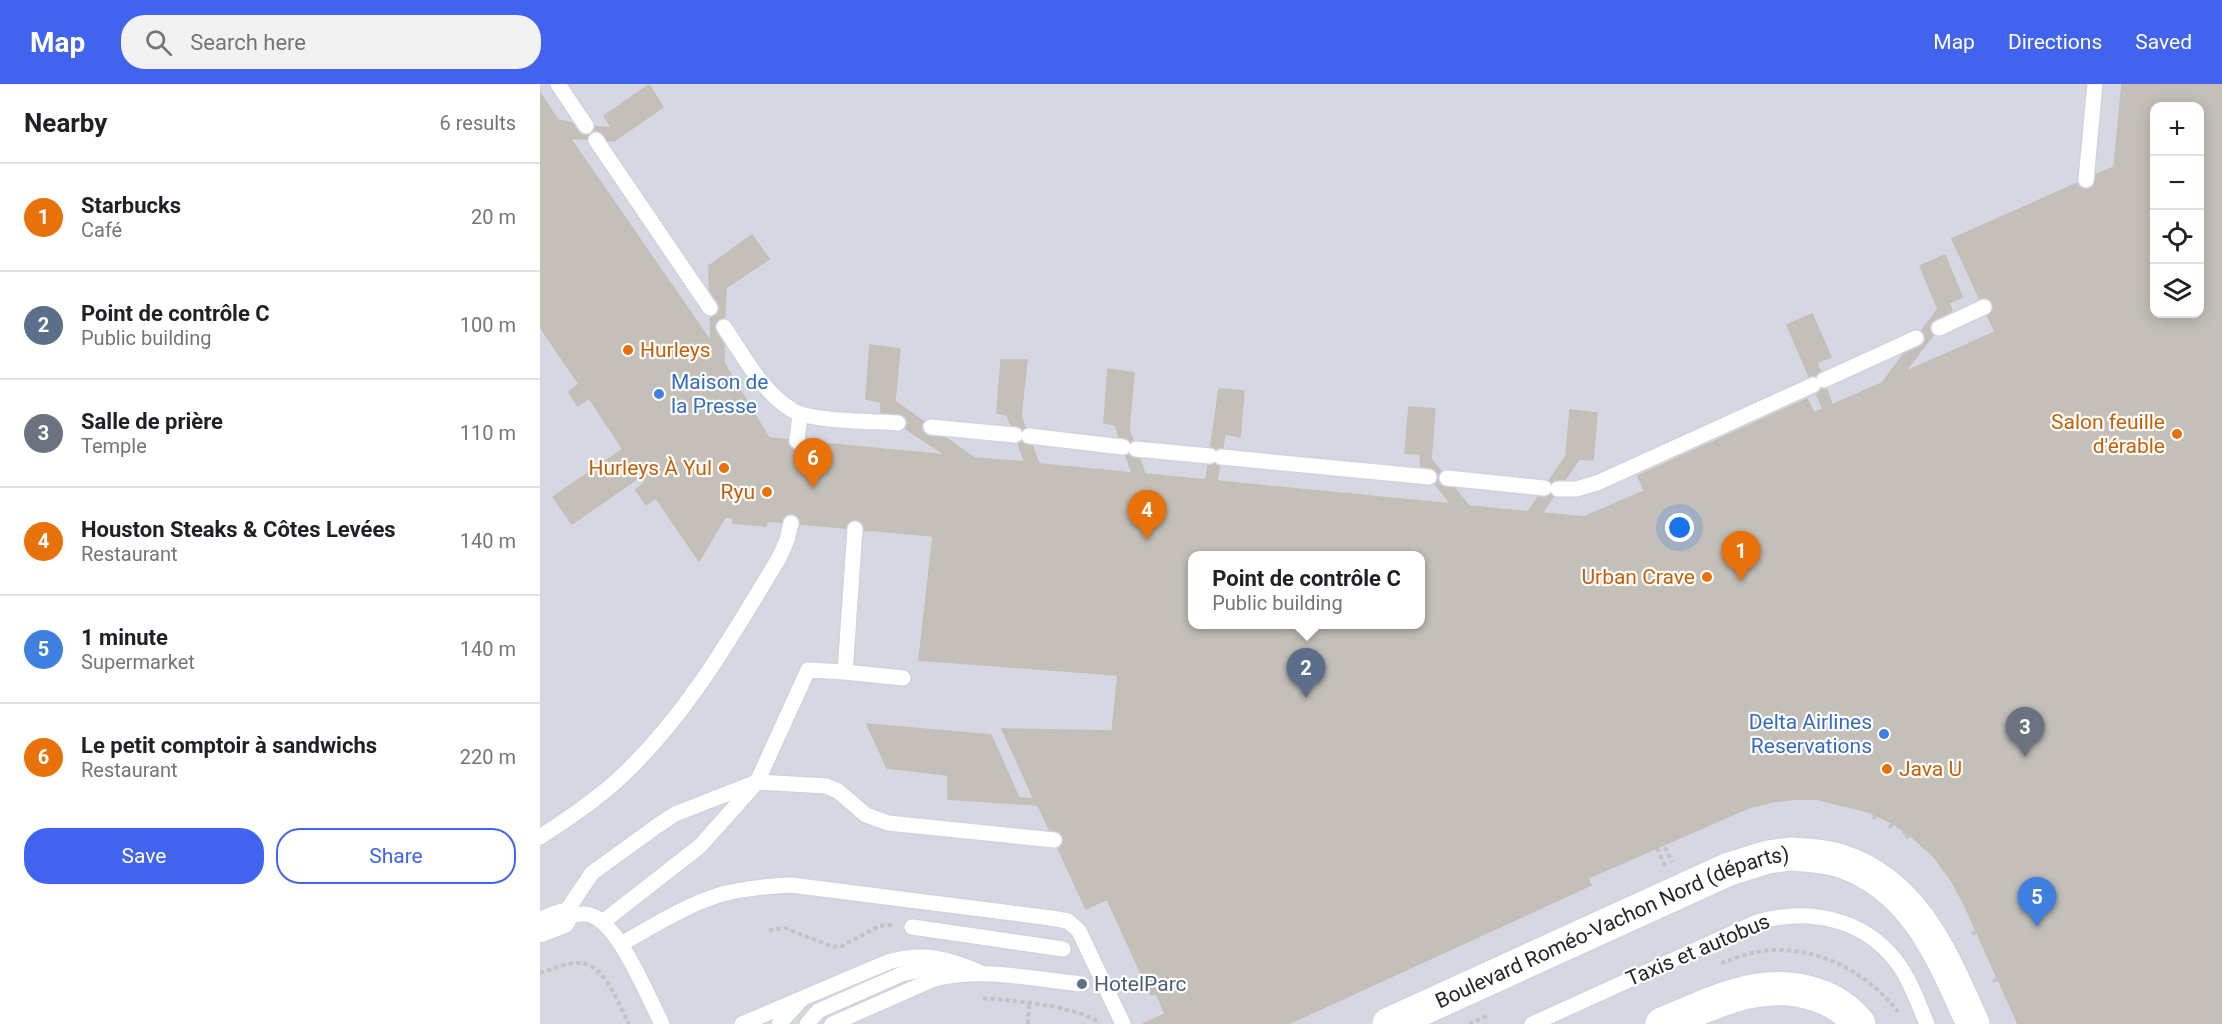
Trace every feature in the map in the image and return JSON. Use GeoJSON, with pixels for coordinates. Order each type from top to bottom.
{"type":"FeatureCollection","features":[{"type":"Feature","properties":{"kind":"street","name":"Boulevard Roméo-Vachon Nord (départs)"},"geometry":{"type":"LineString","coordinates":[[1389,1024],[1729,869],[1768,856],[1790,854],[1813,855],[1845,863],[1876,878],[1896,894],[1914,911],[1937,946],[1973,1024]]}},
{"type":"Feature","properties":{"kind":"street"},"geometry":{"type":"LineString","coordinates":[[1662,1024],[1754,989],[1771,987],[1805,991],[1824,998],[1839,1006],[1859,1024]]}},
{"type":"Feature","properties":{"kind":"lane"},"geometry":{"type":"LineString","coordinates":[[558,84],[586,126]]}},
{"type":"Feature","properties":{"kind":"lane"},"geometry":{"type":"LineString","coordinates":[[2086,180],[2095,84]]}},
{"type":"Feature","properties":{"kind":"lane"},"geometry":{"type":"LineString","coordinates":[[596,140],[710,308]]}},
{"type":"Feature","properties":{"kind":"lane"},"geometry":{"type":"LineString","coordinates":[[1939,328],[1984,307]]}},
{"type":"Feature","properties":{"kind":"lane"},"geometry":{"type":"LineString","coordinates":[[724,327],[770,391],[800,414],[898,423]]}},
{"type":"Feature","properties":{"kind":"lane"},"geometry":{"type":"LineString","coordinates":[[1447,478],[1551,489],[1576,489],[1597,483],[1916,338]]}},
{"type":"Feature","properties":{"kind":"lane"},"geometry":{"type":"LineString","coordinates":[[797,441],[800,414]]}},
{"type":"Feature","properties":{"kind":"lane"},"geometry":{"type":"LineString","coordinates":[[931,427],[1429,477]]}},
{"type":"Feature","properties":{"kind":"lane"},"geometry":{"type":"LineString","coordinates":[[540,836],[574,814],[619,779],[679,713],[711,671],[779,558],[791,523]]}},
{"type":"Feature","properties":{"kind":"lane"},"geometry":{"type":"LineString","coordinates":[[845,672],[855,529]]}},
{"type":"Feature","properties":{"kind":"lane"},"geometry":{"type":"LineString","coordinates":[[604,921],[700,846],[757,782],[808,670],[903,678]]}},
{"type":"Feature","properties":{"kind":"lane"},"geometry":{"type":"LineString","coordinates":[[551,923],[592,873],[657,826],[675,814],[757,782],[826,786],[838,791],[866,816],[888,823],[1054,840]]}},
{"type":"Feature","properties":{"kind":"lane"},"geometry":{"type":"LineString","coordinates":[[621,944],[724,894],[769,886],[791,885],[1051,918],[1068,921],[1079,931],[1123,1024]]}},
{"type":"Feature","properties":{"kind":"lane"},"geometry":{"type":"LineString","coordinates":[[551,923],[584,914],[604,921],[621,944],[662,1024]]}},
{"type":"Feature","properties":{"kind":"lane","name":"Taxis et autobus"},"geometry":{"type":"LineString","coordinates":[[1532,1024],[1757,922],[1778,916],[1800,914],[1839,921],[1867,933],[1896,961],[1907,979],[1927,1024]]}},
{"type":"Feature","properties":{"kind":"lane"},"geometry":{"type":"LineString","coordinates":[[908,926],[1063,949]]}},
{"type":"Feature","properties":{"kind":"lane"},"geometry":{"type":"LineString","coordinates":[[742,1024],[888,962],[914,956],[955,961],[982,973]]}},
{"type":"Feature","properties":{"kind":"lane"},"geometry":{"type":"LineString","coordinates":[[807,1024],[818,1011],[902,974],[924,969],[955,976]]}},
{"type":"Feature","properties":{"kind":"lane"},"geometry":{"type":"LineString","coordinates":[[832,1024],[934,979],[982,973],[1082,984]]}},
{"type":"Feature","properties":{"kind":"lane"},"geometry":{"type":"LineString","coordinates":[[779,1024],[800,1001]]}},
{"type":"Feature","properties":{"kind":"path"},"geometry":{"type":"LineString","coordinates":[[1904,831],[1909,835],[1906,838]]}},
{"type":"Feature","properties":{"kind":"path"},"geometry":{"type":"LineString","coordinates":[[769,930],[785,928],[832,947],[842,946],[879,926],[908,926]]}},
{"type":"Feature","properties":{"kind":"path"},"geometry":{"type":"LineString","coordinates":[[1972,934],[1977,931]]}},
{"type":"Feature","properties":{"kind":"path"},"geometry":{"type":"LineString","coordinates":[[540,973],[569,964],[581,963],[593,967],[602,974],[629,1024]]}},
{"type":"Feature","properties":{"kind":"path"},"geometry":{"type":"LineString","coordinates":[[983,998],[1081,1014],[1100,1024]]}},
{"type":"Feature","properties":{"kind":"path"},"geometry":{"type":"LineString","coordinates":[[1028,1024],[1029,1004]]}},
{"type":"Feature","properties":{"kind":"path"},"geometry":{"type":"LineString","coordinates":[[1468,1024],[1489,1015]]}},
{"type":"Feature","properties":{"kind":"shaded area"},"geometry":{"type":"Polygon","coordinates":[[[540,84],[2222,84],[2222,1024],[540,1024],[540,84]]]}},
{"type":"Feature","properties":{"kind":"building"},"geometry":{"type":"Polygon","coordinates":[[[2122,84],[2222,84],[2222,1024],[2018,1024],[1964,904],[1951,880],[1934,857],[1892,823],[1869,812],[1816,799],[1796,799],[1748,808],[1588,878],[1591,885],[1288,1024],[1143,1024],[1165,1014],[1156,993],[1151,995],[1107,899],[1086,909],[1038,805],[948,799],[948,775],[887,768],[867,724],[991,735],[1019,798],[1034,799],[1002,729],[1112,731],[1118,675],[919,660],[933,536],[767,521],[766,526],[733,523],[733,518],[725,517],[699,561],[656,498],[646,505],[636,490],[645,482],[641,476],[572,524],[553,497],[623,449],[589,398],[578,406],[569,392],[579,384],[540,327],[540,93],[558,120],[586,126],[612,128],[604,116],[649,85],[663,107],[614,141],[570,138],[711,342],[709,266],[752,235],[769,259],[726,288],[724,363],[769,438],[945,455],[881,412],[881,402],[866,399],[870,345],[900,349],[895,401],[974,458],[1025,462],[1007,415],[997,413],[1001,360],[1027,360],[1021,416],[1039,464],[1132,473],[1115,425],[1104,423],[1108,369],[1134,373],[1129,429],[1145,474],[1206,480],[1219,389],[1244,391],[1240,437],[1225,434],[1217,481],[1451,504],[1421,466],[1420,454],[1405,453],[1409,407],[1435,409],[1431,459],[1469,506],[1528,512],[1566,456],[1570,410],[1597,413],[1593,460],[1579,459],[1542,513],[1584,517],[1644,491],[1638,476],[1807,399],[1814,413],[1823,409],[1787,325],[1812,314],[1831,357],[1817,362],[1832,405],[1882,383],[1938,309],[1920,266],[1945,255],[1962,297],[1949,303],[1952,310],[1905,372],[1995,332],[1952,239],[2114,167],[2122,84]]]}},
{"type":"Feature","properties":{"kind":"place","name":"Hurleys"},"geometry":{"type":"Point","coordinates":[628,350]}},
{"type":"Feature","properties":{"kind":"place","name":"Maison de la Presse"},"geometry":{"type":"Point","coordinates":[659,394]}},
{"type":"Feature","properties":{"kind":"place","name":"Salon feuille d'érable"},"geometry":{"type":"Point","coordinates":[2177,434]}},
{"type":"Feature","properties":{"kind":"place","name":"Hurleys À Yul"},"geometry":{"type":"Point","coordinates":[724,468]}},
{"type":"Feature","properties":{"kind":"place","name":"Le petit comptoir à sandwichs"},"geometry":{"type":"Point","coordinates":[813,488]}},
{"type":"Feature","properties":{"kind":"place","name":"Ryu"},"geometry":{"type":"Point","coordinates":[767,492]}},
{"type":"Feature","properties":{"kind":"place","name":"Houston Steaks & Côtes Levées"},"geometry":{"type":"Point","coordinates":[1147,540]}},
{"type":"Feature","properties":{"kind":"place","name":"Urban Crave"},"geometry":{"type":"Point","coordinates":[1707,577]}},
{"type":"Feature","properties":{"kind":"place","name":"Starbucks"},"geometry":{"type":"Point","coordinates":[1741,581]}},
{"type":"Feature","properties":{"kind":"place","name":"Point de contrôle C"},"geometry":{"type":"Point","coordinates":[1306,698]}},
{"type":"Feature","properties":{"kind":"place","name":"Delta Airlines Reservations"},"geometry":{"type":"Point","coordinates":[1884,734]}},
{"type":"Feature","properties":{"kind":"place","name":"Salle de prière"},"geometry":{"type":"Point","coordinates":[2025,757]}},
{"type":"Feature","properties":{"kind":"place","name":"Java U"},"geometry":{"type":"Point","coordinates":[1887,769]}},
{"type":"Feature","properties":{"kind":"place","name":"1 minute"},"geometry":{"type":"Point","coordinates":[2037,927]}},
{"type":"Feature","properties":{"kind":"place","name":"HotelParc"},"geometry":{"type":"Point","coordinates":[1082,984]}}]}
